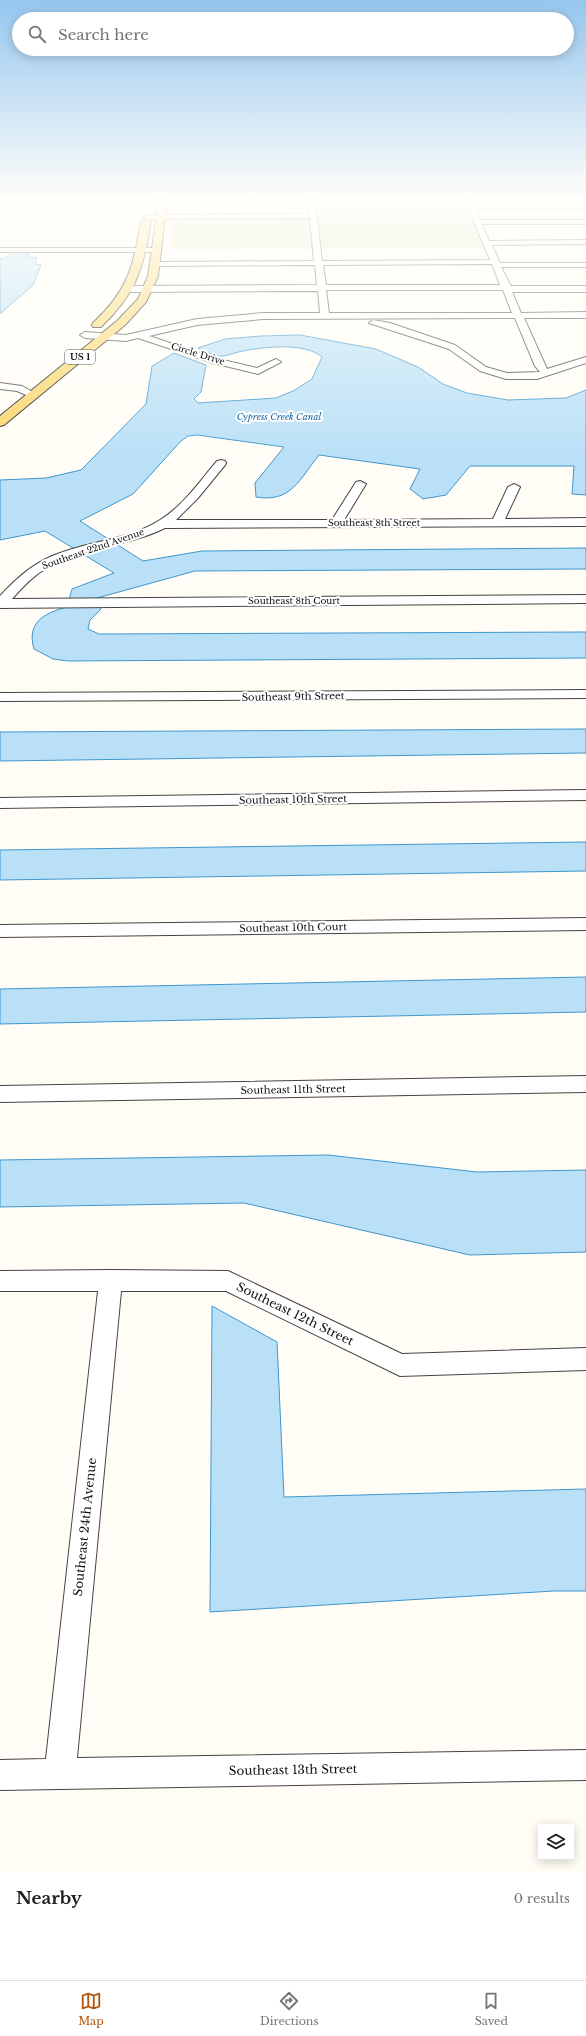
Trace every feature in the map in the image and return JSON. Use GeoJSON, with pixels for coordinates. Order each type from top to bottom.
{"type":"FeatureCollection","features":[{"type":"Feature","properties":{"kind":"main road"},"geometry":{"type":"LineString","coordinates":[[84,336],[114,309],[128,289]]}},
{"type":"Feature","properties":{"kind":"main road","name":"US 1"},"geometry":{"type":"LineString","coordinates":[[0,422],[107,334],[134,309],[148,289]]}},
{"type":"Feature","properties":{"kind":"main road"},"geometry":{"type":"LineString","coordinates":[[9,393],[29,380]]}},
{"type":"Feature","properties":{"kind":"street"},"geometry":{"type":"LineString","coordinates":[[321,288],[325,316]]}},
{"type":"Feature","properties":{"kind":"street"},"geometry":{"type":"LineString","coordinates":[[507,288],[546,374]]}},
{"type":"Feature","properties":{"kind":"street"},"geometry":{"type":"LineString","coordinates":[[128,289],[586,289]]}},
{"type":"Feature","properties":{"kind":"street"},"geometry":{"type":"LineString","coordinates":[[84,336],[107,334],[126,338],[178,325],[219,319],[263,316],[586,315]]}},
{"type":"Feature","properties":{"kind":"street"},"geometry":{"type":"LineString","coordinates":[[325,316],[387,325],[425,337],[452,347],[483,369],[494,374],[517,377],[546,374],[586,360]]}},
{"type":"Feature","properties":{"kind":"street","name":"Circle Drive"},"geometry":{"type":"LineString","coordinates":[[138,335],[216,361],[258,371]]}},
{"type":"Feature","properties":{"kind":"street"},"geometry":{"type":"LineString","coordinates":[[245,378],[276,362]]}},
{"type":"Feature","properties":{"kind":"street"},"geometry":{"type":"LineString","coordinates":[[0,386],[9,393],[33,395]]}},
{"type":"Feature","properties":{"kind":"street","name":"Southeast 22nd Avenue"},"geometry":{"type":"LineString","coordinates":[[1,603],[30,573],[41,566],[72,554],[124,540],[162,524],[187,504],[221,462]]}},
{"type":"Feature","properties":{"kind":"street"},"geometry":{"type":"LineString","coordinates":[[336,523],[360,484]]}},
{"type":"Feature","properties":{"kind":"street"},"geometry":{"type":"LineString","coordinates":[[498,523],[514,487]]}},
{"type":"Feature","properties":{"kind":"street","name":"Southeast 8th Street"},"geometry":{"type":"LineString","coordinates":[[162,524],[586,522]]}},
{"type":"Feature","properties":{"kind":"street","name":"Southeast 8th Court"},"geometry":{"type":"LineString","coordinates":[[1,603],[586,599]]}},
{"type":"Feature","properties":{"kind":"street","name":"Southeast 9th Street"},"geometry":{"type":"LineString","coordinates":[[0,697],[586,694]]}},
{"type":"Feature","properties":{"kind":"street","name":"Southeast 10th Street"},"geometry":{"type":"LineString","coordinates":[[0,803],[586,796]]}},
{"type":"Feature","properties":{"kind":"street","name":"Southeast 10th Court"},"geometry":{"type":"LineString","coordinates":[[0,931],[586,924]]}},
{"type":"Feature","properties":{"kind":"street","name":"Southeast 11th Street"},"geometry":{"type":"LineString","coordinates":[[0,1094],[586,1084]]}},
{"type":"Feature","properties":{"kind":"street","name":"Southeast 24th Avenue"},"geometry":{"type":"LineString","coordinates":[[60,1773],[111,1280]]}},
{"type":"Feature","properties":{"kind":"street","name":"Southeast 12th Street"},"geometry":{"type":"LineString","coordinates":[[0,1281],[228,1281],[400,1366],[586,1359]]}},
{"type":"Feature","properties":{"kind":"street","name":"Southeast 13th Street"},"geometry":{"type":"LineString","coordinates":[[0,1775],[586,1765]]}},
{"type":"Feature","properties":{"kind":"water"},"geometry":{"type":"Polygon","coordinates":[[[0,287],[30,287],[0,314],[0,287]]]}},
{"type":"Feature","properties":{"kind":"water","name":"Cypress Creek Canal"},"geometry":{"type":"Polygon","coordinates":[[[300,335],[376,349],[418,367],[443,384],[467,393],[508,400],[566,398],[586,390],[586,495],[572,494],[574,466],[470,466],[446,495],[423,499],[410,489],[420,469],[319,455],[300,481],[286,493],[268,498],[256,497],[255,483],[284,447],[197,435],[188,436],[181,441],[133,494],[80,521],[143,561],[202,551],[586,548],[586,569],[195,571],[97,598],[101,609],[90,620],[88,629],[99,634],[586,632],[586,658],[68,661],[53,659],[34,649],[32,640],[33,632],[35,625],[39,620],[51,612],[67,607],[72,589],[114,573],[45,531],[0,540],[0,480],[46,478],[81,470],[146,404],[152,366],[174,353],[206,365],[201,392],[194,399],[198,403],[276,398],[293,391],[312,379],[322,357],[315,352],[295,347],[273,347],[218,356],[198,348],[225,339],[300,335]]]}},
{"type":"Feature","properties":{"kind":"water"},"geometry":{"type":"Polygon","coordinates":[[[586,729],[586,753],[0,761],[0,732],[586,729]]]}},
{"type":"Feature","properties":{"kind":"water"},"geometry":{"type":"Polygon","coordinates":[[[586,842],[586,871],[0,880],[0,850],[586,842]]]}},
{"type":"Feature","properties":{"kind":"water"},"geometry":{"type":"Polygon","coordinates":[[[586,977],[586,1012],[0,1024],[0,989],[586,977]]]}},
{"type":"Feature","properties":{"kind":"water"},"geometry":{"type":"Polygon","coordinates":[[[328,1155],[477,1172],[586,1170],[586,1252],[470,1255],[244,1203],[0,1207],[0,1160],[328,1155]]]}},
{"type":"Feature","properties":{"kind":"water"},"geometry":{"type":"Polygon","coordinates":[[[212,1306],[277,1342],[284,1497],[586,1489],[586,1591],[554,1591],[210,1612],[212,1306]]]}}]}
